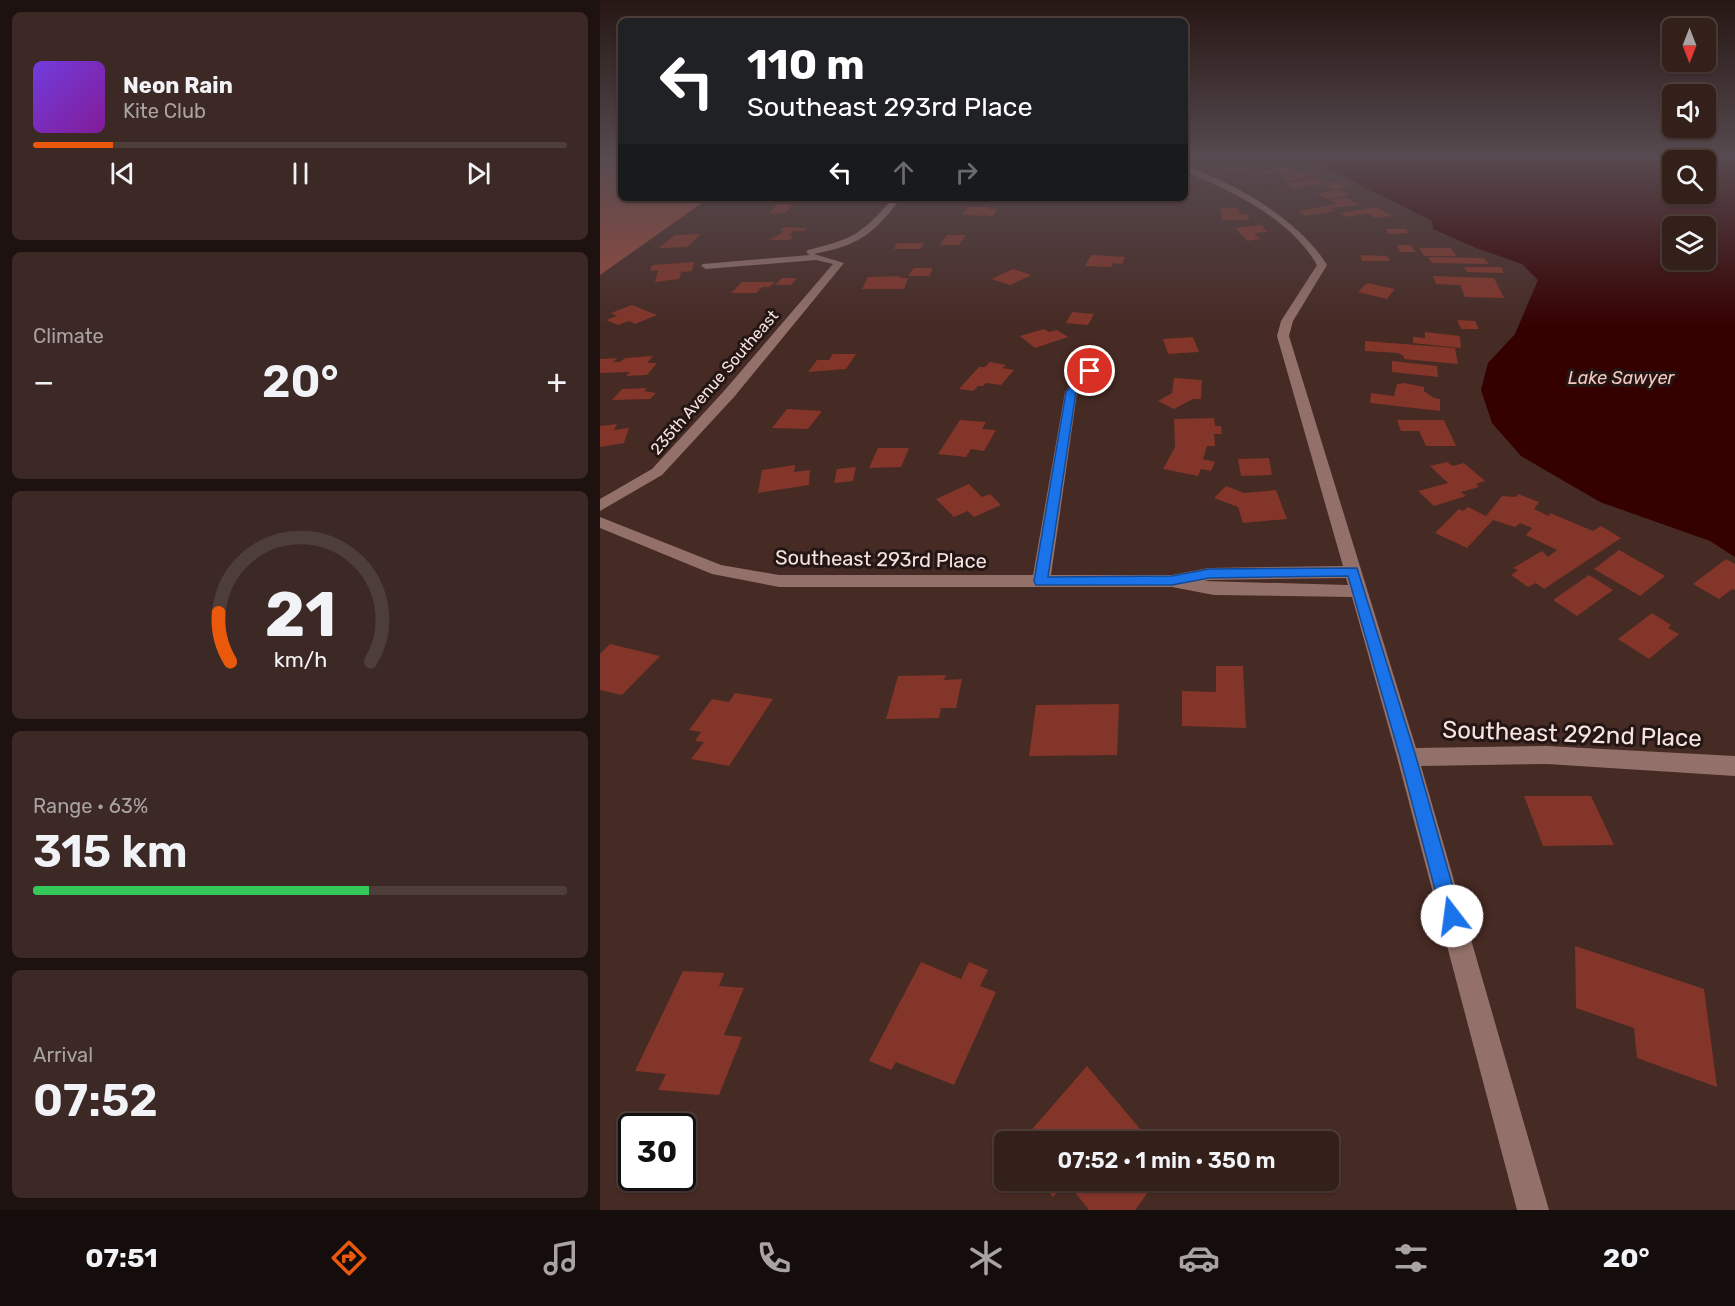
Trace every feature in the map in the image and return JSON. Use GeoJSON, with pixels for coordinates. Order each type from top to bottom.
{"type":"FeatureCollection","features":[{"type":"Feature","properties":{"kind":"street"},"geometry":{"type":"LineString","coordinates":[[706,266],[745,263],[836,247],[858,240],[867,234],[882,215]]}},
{"type":"Feature","properties":{"kind":"street"},"geometry":{"type":"LineString","coordinates":[[1273,215],[1303,236],[1318,254],[1322,265],[1287,321],[1283,336],[1408,757],[1533,1210]]}},
{"type":"Feature","properties":{"kind":"street","name":"235th Avenue Southeast"},"geometry":{"type":"LineString","coordinates":[[600,506],[657,472],[729,394],[838,262],[816,257],[745,263]]}},
{"type":"Feature","properties":{"kind":"street"},"geometry":{"type":"LineString","coordinates":[[1041,581],[1071,392],[1090,371]]}},
{"type":"Feature","properties":{"kind":"street","name":"Southeast 293rd Place"},"geometry":{"type":"LineString","coordinates":[[600,522],[718,570],[779,581],[1172,581],[1209,574],[1353,572]]}},
{"type":"Feature","properties":{"kind":"street","name":"Southeast 293rd Place"},"geometry":{"type":"LineString","coordinates":[[1172,581],[1214,589],[1359,591]]}},
{"type":"Feature","properties":{"kind":"street","name":"Southeast 292nd Place"},"geometry":{"type":"LineString","coordinates":[[1408,757],[1547,755],[1735,766]]}},
{"type":"Feature","properties":{"kind":"shaded area"},"geometry":{"type":"Polygon","coordinates":[[[600,215],[684,215],[600,275],[600,215]]]}},
{"type":"Feature","properties":{"kind":"water","name":"Lake Sawyer"},"geometry":{"type":"Polygon","coordinates":[[[1421,215],[1735,215],[1735,557],[1710,541],[1600,502],[1521,456],[1492,423],[1481,390],[1488,363],[1515,334],[1538,280],[1522,264],[1476,248],[1433,229],[1432,221],[1421,215]]]}},
{"type":"Feature","properties":{"kind":"building"},"geometry":{"type":"Polygon","coordinates":[[[1221,215],[1248,215],[1249,220],[1222,220],[1221,215]]]}},
{"type":"Feature","properties":{"kind":"building"},"geometry":{"type":"Polygon","coordinates":[[[1371,215],[1392,216],[1375,218],[1371,215]]]}},
{"type":"Feature","properties":{"kind":"building"},"geometry":{"type":"Polygon","coordinates":[[[1261,225],[1268,232],[1254,233],[1261,239],[1247,241],[1235,228],[1261,225]]]}},
{"type":"Feature","properties":{"kind":"building"},"geometry":{"type":"Polygon","coordinates":[[[784,227],[808,228],[804,231],[794,231],[788,236],[794,236],[789,240],[768,240],[784,231],[780,231],[784,227]]]}},
{"type":"Feature","properties":{"kind":"building"},"geometry":{"type":"Polygon","coordinates":[[[1386,229],[1406,229],[1409,233],[1388,234],[1386,229]]]}},
{"type":"Feature","properties":{"kind":"building"},"geometry":{"type":"Polygon","coordinates":[[[701,234],[687,247],[659,248],[675,235],[701,234]]]}},
{"type":"Feature","properties":{"kind":"building"},"geometry":{"type":"Polygon","coordinates":[[[947,235],[966,235],[959,245],[940,245],[947,235]]]}},
{"type":"Feature","properties":{"kind":"building"},"geometry":{"type":"Polygon","coordinates":[[[897,243],[924,243],[920,249],[894,249],[897,243]]]}},
{"type":"Feature","properties":{"kind":"building"},"geometry":{"type":"Polygon","coordinates":[[[1397,245],[1411,245],[1416,252],[1400,252],[1397,245]]]}},
{"type":"Feature","properties":{"kind":"building"},"geometry":{"type":"Polygon","coordinates":[[[1419,248],[1451,248],[1456,256],[1424,256],[1419,248]]]}},
{"type":"Feature","properties":{"kind":"building"},"geometry":{"type":"Polygon","coordinates":[[[1091,255],[1125,257],[1122,264],[1113,263],[1111,267],[1085,266],[1091,255]]]}},
{"type":"Feature","properties":{"kind":"building"},"geometry":{"type":"Polygon","coordinates":[[[1360,255],[1387,256],[1390,261],[1362,261],[1360,255]]]}},
{"type":"Feature","properties":{"kind":"building"},"geometry":{"type":"Polygon","coordinates":[[[1428,257],[1484,258],[1489,264],[1432,263],[1428,257]]]}},
{"type":"Feature","properties":{"kind":"building"},"geometry":{"type":"Polygon","coordinates":[[[694,262],[692,271],[681,272],[679,279],[655,282],[658,270],[650,271],[652,265],[694,262]]]}},
{"type":"Feature","properties":{"kind":"building"},"geometry":{"type":"Polygon","coordinates":[[[1464,267],[1501,267],[1504,273],[1467,272],[1464,267]]]}},
{"type":"Feature","properties":{"kind":"building"},"geometry":{"type":"Polygon","coordinates":[[[914,268],[933,268],[929,276],[908,276],[914,268]]]}},
{"type":"Feature","properties":{"kind":"building"},"geometry":{"type":"Polygon","coordinates":[[[1013,269],[1032,275],[1010,285],[991,279],[1013,269]]]}},
{"type":"Feature","properties":{"kind":"building"},"geometry":{"type":"Polygon","coordinates":[[[901,276],[900,278],[908,278],[904,289],[862,289],[868,277],[901,276]]]}},
{"type":"Feature","properties":{"kind":"building"},"geometry":{"type":"Polygon","coordinates":[[[1433,276],[1494,278],[1504,298],[1465,297],[1460,285],[1436,284],[1433,276]]]}},
{"type":"Feature","properties":{"kind":"building"},"geometry":{"type":"Polygon","coordinates":[[[782,278],[797,278],[791,285],[775,285],[782,278]]]}},
{"type":"Feature","properties":{"kind":"building"},"geometry":{"type":"Polygon","coordinates":[[[742,282],[775,282],[769,287],[762,287],[756,293],[731,293],[742,282]]]}},
{"type":"Feature","properties":{"kind":"building"},"geometry":{"type":"Polygon","coordinates":[[[1367,283],[1395,289],[1387,299],[1358,292],[1367,283]]]}},
{"type":"Feature","properties":{"kind":"building"},"geometry":{"type":"Polygon","coordinates":[[[632,305],[657,315],[635,324],[629,321],[618,325],[606,320],[617,316],[611,313],[632,305]]]}},
{"type":"Feature","properties":{"kind":"building"},"geometry":{"type":"Polygon","coordinates":[[[1072,312],[1094,314],[1088,325],[1066,323],[1072,312]]]}},
{"type":"Feature","properties":{"kind":"building"},"geometry":{"type":"Polygon","coordinates":[[[1457,320],[1475,321],[1479,329],[1461,329],[1457,320]]]}},
{"type":"Feature","properties":{"kind":"building"},"geometry":{"type":"Polygon","coordinates":[[[1044,329],[1049,332],[1057,330],[1068,337],[1035,348],[1020,336],[1044,329]]]}},
{"type":"Feature","properties":{"kind":"building"},"geometry":{"type":"Polygon","coordinates":[[[1425,332],[1460,336],[1461,348],[1413,343],[1413,337],[1425,338],[1425,332]]]}},
{"type":"Feature","properties":{"kind":"building"},"geometry":{"type":"Polygon","coordinates":[[[1193,337],[1199,352],[1168,354],[1163,339],[1193,337]]]}},
{"type":"Feature","properties":{"kind":"building"},"geometry":{"type":"Polygon","coordinates":[[[1365,341],[1455,348],[1458,364],[1404,359],[1404,356],[1398,353],[1365,351],[1365,341]]]}},
{"type":"Feature","properties":{"kind":"building"},"geometry":{"type":"Polygon","coordinates":[[[833,354],[856,354],[846,369],[808,372],[817,360],[829,360],[833,354]]]}},
{"type":"Feature","properties":{"kind":"building"},"geometry":{"type":"Polygon","coordinates":[[[653,356],[647,363],[657,363],[647,375],[626,376],[630,372],[600,373],[600,359],[617,358],[613,362],[620,362],[625,358],[653,356]]]}},
{"type":"Feature","properties":{"kind":"building"},"geometry":{"type":"Polygon","coordinates":[[[1392,361],[1437,366],[1438,377],[1392,372],[1392,361]]]}},
{"type":"Feature","properties":{"kind":"building"},"geometry":{"type":"Polygon","coordinates":[[[990,362],[1006,365],[1002,368],[1014,370],[1001,385],[986,383],[973,391],[959,389],[979,367],[985,367],[990,362]]]}},
{"type":"Feature","properties":{"kind":"building"},"geometry":{"type":"Polygon","coordinates":[[[1174,378],[1202,380],[1201,399],[1193,399],[1174,409],[1158,401],[1172,393],[1174,378]]]}},
{"type":"Feature","properties":{"kind":"building"},"geometry":{"type":"Polygon","coordinates":[[[1397,384],[1424,387],[1424,391],[1440,399],[1440,411],[1370,403],[1371,393],[1394,396],[1397,384]]]}},
{"type":"Feature","properties":{"kind":"building"},"geometry":{"type":"Polygon","coordinates":[[[647,388],[644,391],[656,393],[650,399],[612,400],[622,389],[647,388]]]}},
{"type":"Feature","properties":{"kind":"building"},"geometry":{"type":"Polygon","coordinates":[[[787,409],[822,411],[808,429],[772,428],[787,409]]]}},
{"type":"Feature","properties":{"kind":"building"},"geometry":{"type":"Polygon","coordinates":[[[1214,418],[1215,426],[1221,426],[1222,434],[1214,434],[1215,446],[1207,446],[1203,459],[1215,462],[1211,471],[1201,469],[1198,476],[1163,469],[1175,447],[1174,419],[1214,418]]]}},
{"type":"Feature","properties":{"kind":"building"},"geometry":{"type":"Polygon","coordinates":[[[960,420],[986,422],[982,429],[996,430],[984,451],[971,449],[966,457],[938,454],[960,420]]]}},
{"type":"Feature","properties":{"kind":"building"},"geometry":{"type":"Polygon","coordinates":[[[1397,420],[1444,420],[1456,446],[1426,446],[1419,431],[1401,431],[1397,420]]]}},
{"type":"Feature","properties":{"kind":"building"},"geometry":{"type":"Polygon","coordinates":[[[617,424],[614,430],[629,428],[624,443],[600,447],[600,426],[617,424]]]}},
{"type":"Feature","properties":{"kind":"building"},"geometry":{"type":"Polygon","coordinates":[[[878,448],[909,448],[901,467],[869,468],[878,448]]]}},
{"type":"Feature","properties":{"kind":"building"},"geometry":{"type":"Polygon","coordinates":[[[1269,458],[1272,475],[1241,476],[1238,459],[1269,458]]]}},
{"type":"Feature","properties":{"kind":"building"},"geometry":{"type":"Polygon","coordinates":[[[1447,462],[1453,466],[1464,463],[1485,481],[1476,484],[1479,487],[1461,492],[1466,496],[1434,506],[1418,491],[1448,483],[1430,466],[1447,462]]]}},
{"type":"Feature","properties":{"kind":"building"},"geometry":{"type":"Polygon","coordinates":[[[795,465],[794,472],[810,470],[809,485],[758,493],[762,470],[795,465]]]}},
{"type":"Feature","properties":{"kind":"building"},"geometry":{"type":"Polygon","coordinates":[[[856,467],[853,481],[834,483],[837,469],[856,467]]]}},
{"type":"Feature","properties":{"kind":"building"},"geometry":{"type":"Polygon","coordinates":[[[969,484],[982,497],[990,494],[1001,505],[974,517],[968,511],[954,517],[936,499],[969,484]]]}},
{"type":"Feature","properties":{"kind":"building"},"geometry":{"type":"Polygon","coordinates":[[[1226,486],[1244,493],[1276,490],[1287,519],[1243,523],[1238,507],[1214,498],[1226,486]]]}},
{"type":"Feature","properties":{"kind":"building"},"geometry":{"type":"Polygon","coordinates":[[[1518,494],[1539,502],[1534,509],[1549,516],[1550,513],[1593,531],[1601,526],[1621,538],[1544,589],[1536,583],[1528,587],[1511,575],[1518,570],[1513,568],[1542,551],[1548,557],[1557,550],[1526,535],[1532,528],[1520,523],[1515,527],[1493,520],[1467,548],[1435,533],[1459,509],[1463,511],[1468,507],[1486,516],[1502,496],[1516,497],[1518,494]]]}},
{"type":"Feature","properties":{"kind":"building"},"geometry":{"type":"Polygon","coordinates":[[[1619,550],[1665,576],[1640,596],[1594,569],[1619,550]]]}},
{"type":"Feature","properties":{"kind":"building"},"geometry":{"type":"Polygon","coordinates":[[[1726,559],[1735,564],[1735,590],[1732,589],[1719,599],[1693,584],[1726,559]]]}},
{"type":"Feature","properties":{"kind":"building"},"geometry":{"type":"Polygon","coordinates":[[[1589,575],[1613,590],[1577,616],[1553,600],[1589,575]]]}},
{"type":"Feature","properties":{"kind":"building"},"geometry":{"type":"Polygon","coordinates":[[[1652,613],[1671,625],[1668,628],[1679,634],[1649,659],[1618,639],[1652,613]]]}},
{"type":"Feature","properties":{"kind":"building"},"geometry":{"type":"Polygon","coordinates":[[[610,644],[660,656],[622,695],[600,690],[600,654],[610,644]]]}},
{"type":"Feature","properties":{"kind":"building"},"geometry":{"type":"Polygon","coordinates":[[[1216,666],[1243,666],[1246,728],[1182,726],[1182,691],[1216,692],[1216,666]]]}},
{"type":"Feature","properties":{"kind":"building"},"geometry":{"type":"Polygon","coordinates":[[[946,675],[944,680],[962,679],[956,708],[941,708],[939,718],[886,719],[898,676],[946,675]]]}},
{"type":"Feature","properties":{"kind":"building"},"geometry":{"type":"Polygon","coordinates":[[[735,693],[773,699],[729,766],[691,759],[704,742],[695,741],[701,732],[689,730],[712,699],[729,702],[735,693]]]}},
{"type":"Feature","properties":{"kind":"building"},"geometry":{"type":"Polygon","coordinates":[[[1119,704],[1117,755],[1029,756],[1036,705],[1119,704]]]}},
{"type":"Feature","properties":{"kind":"building"},"geometry":{"type":"Polygon","coordinates":[[[1524,796],[1591,796],[1614,845],[1543,846],[1524,796]]]}},
{"type":"Feature","properties":{"kind":"building"},"geometry":{"type":"Polygon","coordinates":[[[1575,946],[1704,989],[1717,1087],[1637,1058],[1634,1028],[1576,1008],[1575,946]]]}},
{"type":"Feature","properties":{"kind":"building"},"geometry":{"type":"Polygon","coordinates":[[[921,962],[961,979],[969,962],[988,970],[980,986],[996,992],[954,1085],[896,1062],[891,1070],[869,1061],[921,962]]]}},
{"type":"Feature","properties":{"kind":"building"},"geometry":{"type":"Polygon","coordinates":[[[683,971],[724,973],[719,986],[744,988],[724,1035],[742,1037],[719,1095],[658,1090],[666,1074],[635,1071],[683,971]]]}},
{"type":"Feature","properties":{"kind":"building"},"geometry":{"type":"Polygon","coordinates":[[[1087,1066],[1142,1131],[1031,1131],[1087,1066]]]}},
{"type":"Feature","properties":{"kind":"building"},"geometry":{"type":"Polygon","coordinates":[[[1049,1191],[1058,1191],[1053,1197],[1049,1191]]]}},
{"type":"Feature","properties":{"kind":"building"},"geometry":{"type":"Polygon","coordinates":[[[1074,1191],[1149,1191],[1135,1210],[1089,1210],[1074,1191]]]}},
{"type":"Feature","properties":{"kind":"route"},"geometry":{"type":"LineString","coordinates":[[1090,371],[1071,392],[1041,581],[1172,581],[1209,574],[1353,572],[1452,916]]}}]}
